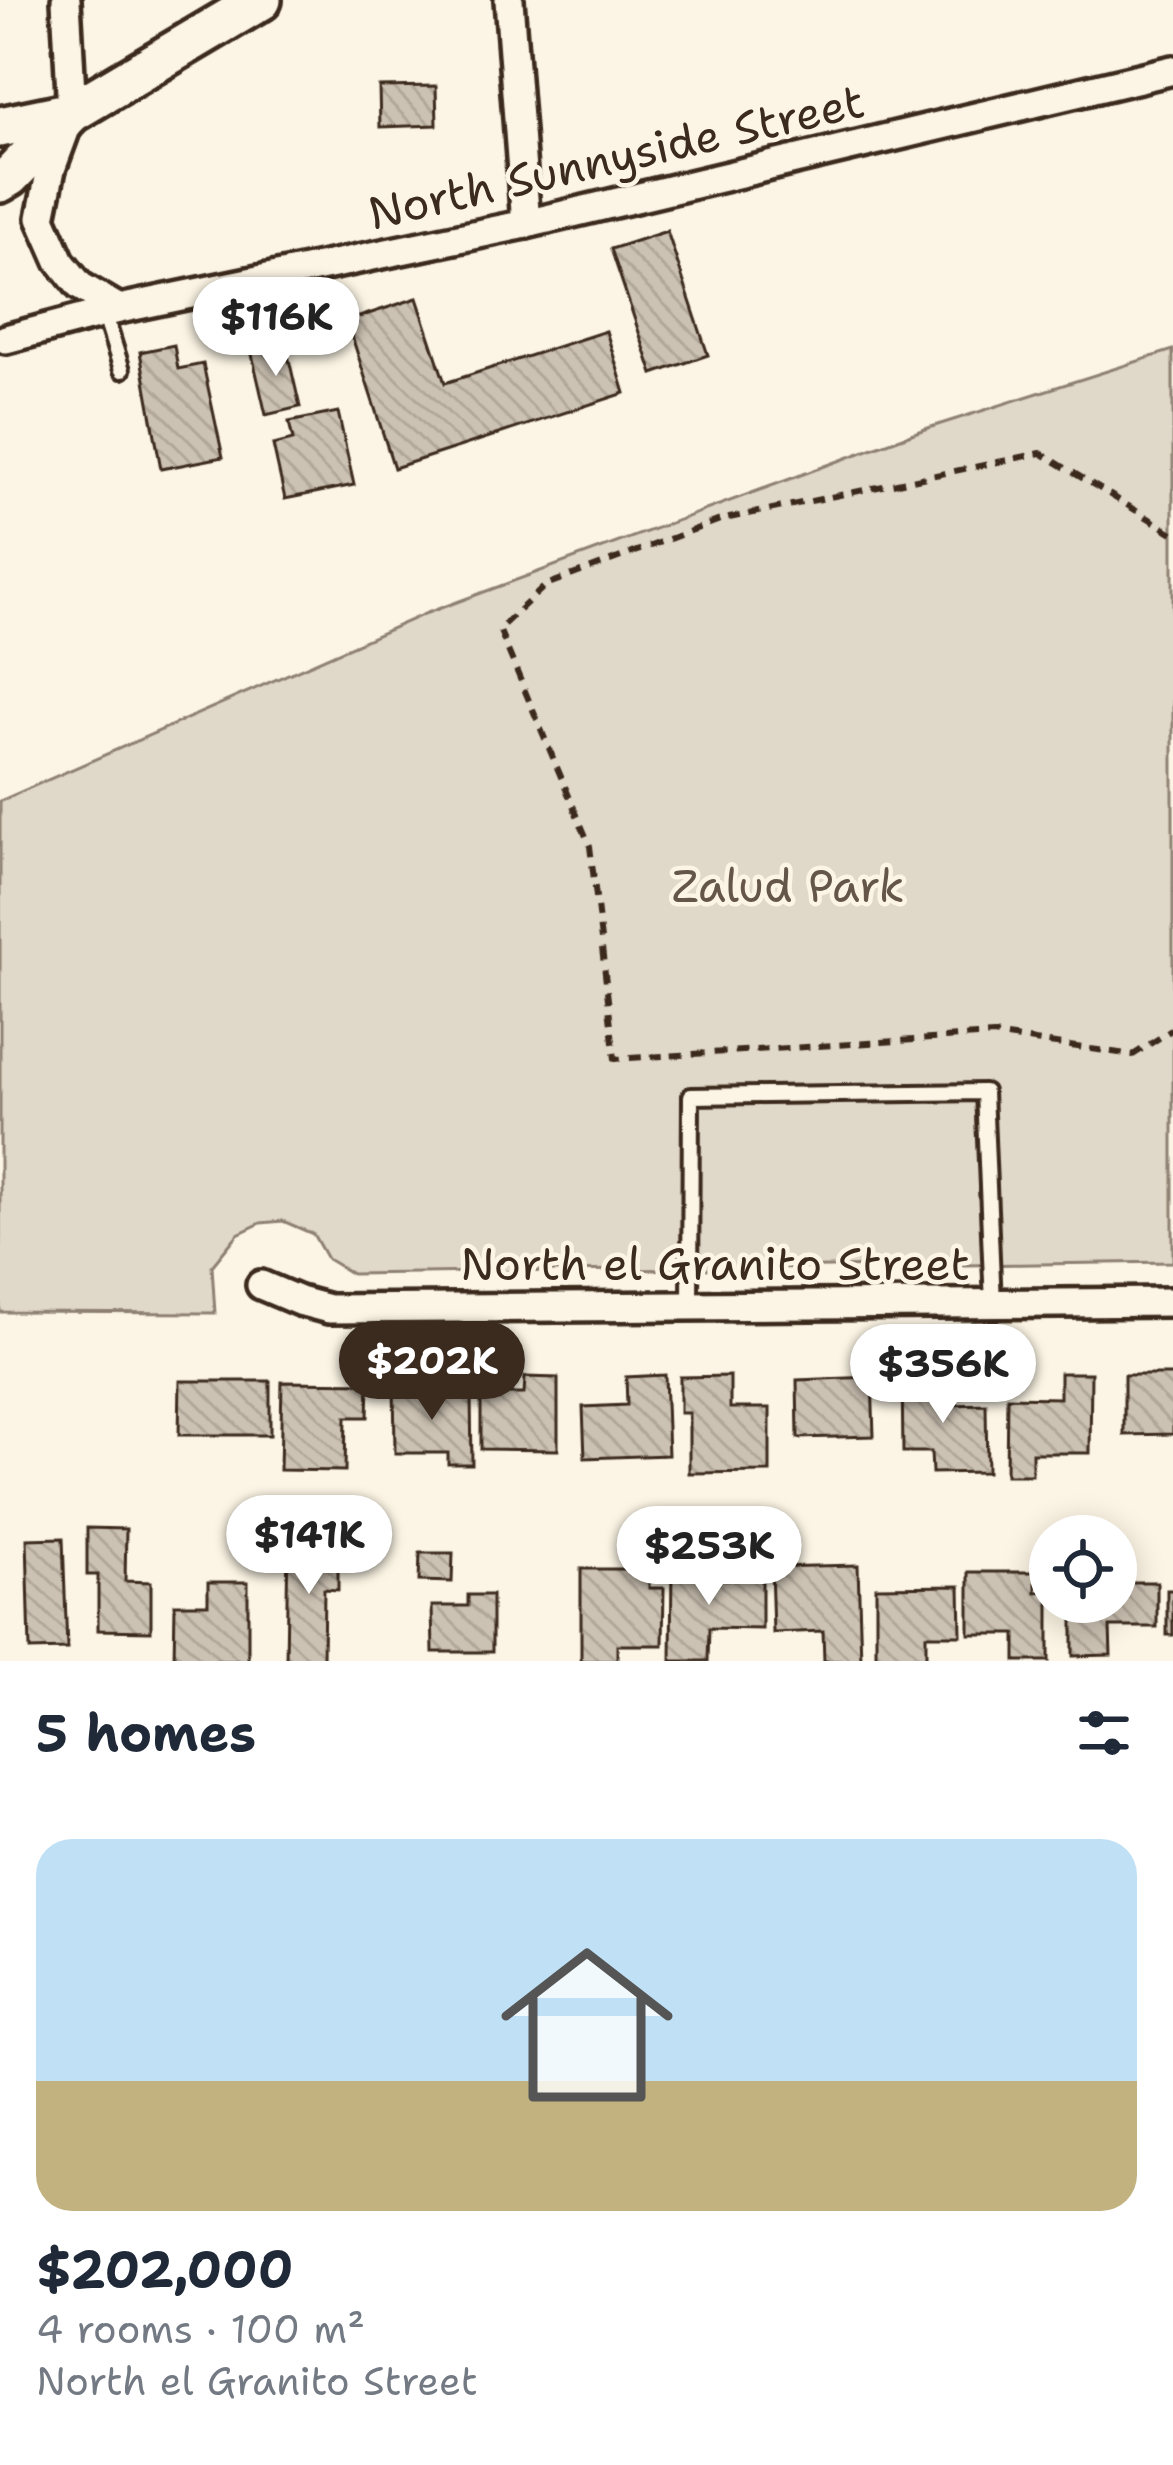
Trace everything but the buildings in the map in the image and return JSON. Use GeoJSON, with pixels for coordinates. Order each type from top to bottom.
{"type":"FeatureCollection","features":[{"type":"Feature","properties":{"kind":"main road"},"geometry":{"type":"LineString","coordinates":[[0,182],[72,112],[261,0]]}},
{"type":"Feature","properties":{"kind":"main road"},"geometry":{"type":"LineString","coordinates":[[0,127],[72,112]]}},
{"type":"Feature","properties":{"kind":"street"},"geometry":{"type":"LineString","coordinates":[[66,0],[72,112],[51,169],[41,218],[60,261],[80,286],[111,311]]}},
{"type":"Feature","properties":{"kind":"street"},"geometry":{"type":"LineString","coordinates":[[509,0],[526,224]]}},
{"type":"Feature","properties":{"kind":"street","name":"North Sunnyside Street"},"geometry":{"type":"LineString","coordinates":[[3,342],[111,311],[526,224],[1173,70]]}},
{"type":"Feature","properties":{"kind":"street","name":"North el Granito Street"},"geometry":{"type":"LineString","coordinates":[[261,1286],[329,1309],[1173,1302]]}},
{"type":"Feature","properties":{"kind":"lane"},"geometry":{"type":"LineString","coordinates":[[111,311],[122,370]]}},
{"type":"Feature","properties":{"kind":"lane"},"geometry":{"type":"LineString","coordinates":[[690,1306],[691,1096],[984,1092],[993,1304]]}},
{"type":"Feature","properties":{"kind":"path"},"geometry":{"type":"LineString","coordinates":[[1173,532],[1041,453],[720,520],[546,585],[499,629],[590,846],[615,1059],[993,1035],[1132,1055],[1173,1029]]}},
{"type":"Feature","properties":{"kind":"green space","name":"Zalud Park"},"geometry":{"type":"Polygon","coordinates":[[[1173,350],[1173,1262],[352,1274],[327,1259],[313,1234],[283,1221],[261,1223],[238,1234],[212,1266],[215,1313],[0,1312],[0,801],[427,613],[925,429],[1173,350]]]}}]}
